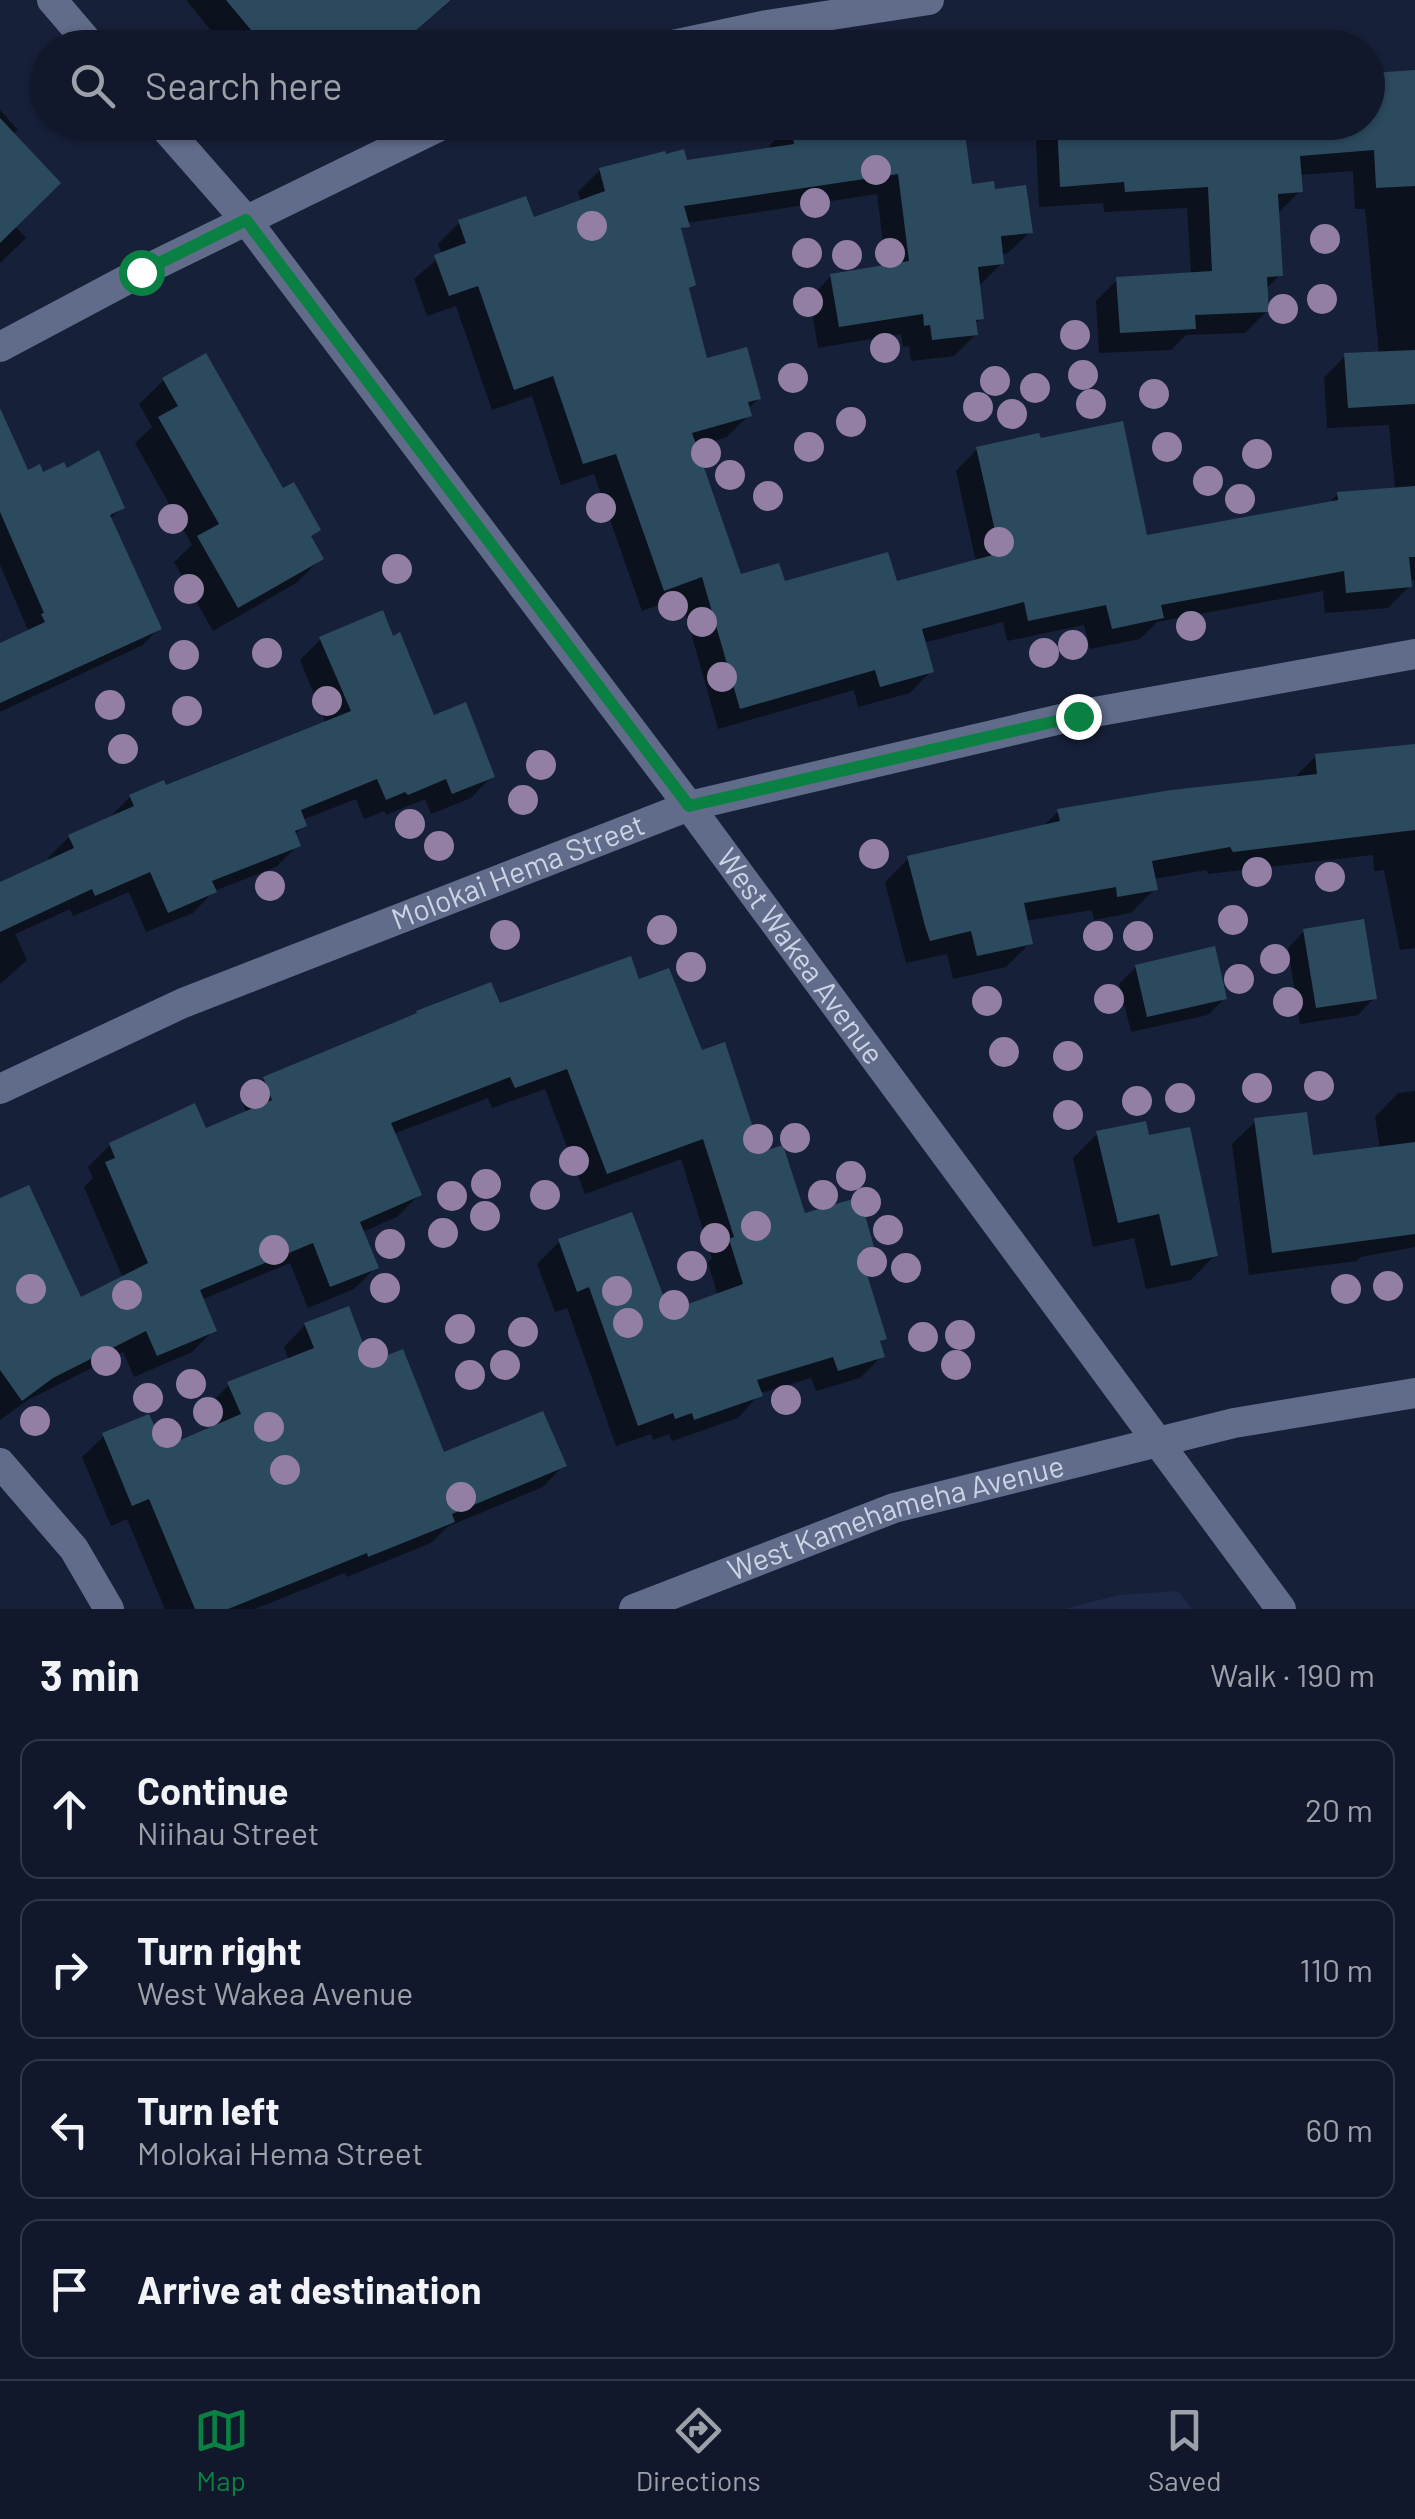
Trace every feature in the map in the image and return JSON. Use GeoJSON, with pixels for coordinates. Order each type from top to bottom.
{"type":"FeatureCollection","features":[{"type":"Feature","properties":{"kind":"street"},"geometry":{"type":"LineString","coordinates":[[52,0],[78,30]]}},
{"type":"Feature","properties":{"kind":"street"},"geometry":{"type":"LineString","coordinates":[[743,30],[928,0]]}},
{"type":"Feature","properties":{"kind":"street","name":"West Wakea Avenue"},"geometry":{"type":"LineString","coordinates":[[176,140],[246,220],[689,806],[1281,1609]]}},
{"type":"Feature","properties":{"kind":"street"},"geometry":{"type":"LineString","coordinates":[[0,347],[411,140]]}},
{"type":"Feature","properties":{"kind":"street","name":"Molokai Hema Street"},"geometry":{"type":"LineString","coordinates":[[0,1090],[182,1003],[689,806],[1078,716],[1415,654]]}},
{"type":"Feature","properties":{"kind":"street","name":"West Kamehameha Avenue"},"geometry":{"type":"LineString","coordinates":[[634,1609],[894,1508],[1234,1423],[1415,1393]]}},
{"type":"Feature","properties":{"kind":"street"},"geometry":{"type":"LineString","coordinates":[[0,1462],[74,1549],[109,1609]]}},
{"type":"Feature","properties":{"kind":"shaded area"},"geometry":{"type":"Polygon","coordinates":[[[1178,1591],[1192,1609],[1065,1609],[1118,1595],[1178,1591]]]}},
{"type":"Feature","properties":{"kind":"building"},"geometry":{"type":"Polygon","coordinates":[[[226,0],[451,0],[416,30],[251,30],[226,0]]]}},
{"type":"Feature","properties":{"kind":"building"},"geometry":{"type":"Polygon","coordinates":[[[1415,70],[1415,186],[1376,188],[1374,150],[1300,156],[1303,192],[1278,194],[1283,276],[1267,277],[1269,312],[1195,315],[1196,329],[1120,333],[1116,277],[1212,271],[1208,187],[1125,192],[1124,182],[1060,187],[1058,140],[1385,140],[1385,72],[1415,70]]]}},
{"type":"Feature","properties":{"kind":"building"},"geometry":{"type":"Polygon","coordinates":[[[0,118],[61,183],[0,243],[0,118]]]}},
{"type":"Feature","properties":{"kind":"building"},"geometry":{"type":"Polygon","coordinates":[[[793,140],[966,140],[972,184],[994,181],[995,189],[1026,185],[1033,233],[1001,236],[1004,264],[978,267],[984,319],[976,320],[978,335],[932,340],[930,325],[924,326],[923,314],[839,327],[830,274],[909,261],[898,174],[684,206],[690,227],[681,228],[696,285],[689,288],[707,358],[747,347],[761,399],[748,402],[752,416],[692,433],[741,574],[779,563],[785,581],[888,552],[897,581],[1000,553],[976,447],[1123,421],[1147,535],[1338,500],[1337,492],[1415,486],[1415,557],[1409,557],[1412,587],[1346,593],[1344,571],[1161,605],[1164,618],[1112,629],[1106,605],[1028,621],[1024,602],[922,629],[934,672],[880,687],[875,670],[740,709],[702,577],[664,591],[616,454],[583,464],[553,376],[514,390],[478,286],[449,296],[434,255],[466,243],[458,220],[526,196],[534,217],[605,191],[599,168],[665,151],[666,154],[684,149],[687,160],[794,144],[793,140]]]}},
{"type":"Feature","properties":{"kind":"building"},"geometry":{"type":"Polygon","coordinates":[[[1415,350],[1415,404],[1348,408],[1344,353],[1415,350]]]}},
{"type":"Feature","properties":{"kind":"building"},"geometry":{"type":"Polygon","coordinates":[[[206,353],[283,488],[294,482],[321,530],[311,536],[324,559],[238,608],[197,536],[219,524],[158,417],[178,406],[162,378],[206,353]]]}},
{"type":"Feature","properties":{"kind":"building"},"geometry":{"type":"Polygon","coordinates":[[[0,408],[28,470],[40,464],[43,472],[64,462],[67,468],[99,450],[125,508],[110,515],[162,629],[0,703],[0,643],[45,622],[0,512],[0,408]]]}},
{"type":"Feature","properties":{"kind":"building"},"geometry":{"type":"Polygon","coordinates":[[[383,610],[393,636],[400,632],[434,715],[466,702],[495,777],[452,794],[446,779],[386,800],[377,779],[301,810],[307,826],[295,831],[301,846],[212,881],[217,892],[168,913],[150,872],[95,896],[92,889],[0,932],[0,882],[74,848],[68,835],[134,806],[129,795],[164,780],[166,785],[351,711],[319,637],[383,610]]]}},
{"type":"Feature","properties":{"kind":"building"},"geometry":{"type":"Polygon","coordinates":[[[1415,744],[1415,830],[1233,852],[1230,847],[1152,861],[1158,890],[1117,897],[1116,887],[1024,903],[1033,944],[977,956],[971,931],[930,941],[907,856],[1060,821],[1057,809],[1171,790],[1317,774],[1315,754],[1415,744]]]}},
{"type":"Feature","properties":{"kind":"building"},"geometry":{"type":"Polygon","coordinates":[[[1364,919],[1377,999],[1316,1008],[1303,929],[1364,919]]]}},
{"type":"Feature","properties":{"kind":"building"},"geometry":{"type":"Polygon","coordinates":[[[1215,946],[1227,999],[1147,1017],[1135,965],[1215,946]]]}},
{"type":"Feature","properties":{"kind":"building"},"geometry":{"type":"Polygon","coordinates":[[[631,956],[639,979],[669,968],[702,1050],[725,1042],[761,1152],[783,1145],[805,1213],[860,1197],[874,1247],[860,1252],[887,1339],[880,1341],[885,1357],[838,1371],[833,1357],[757,1380],[763,1396],[694,1420],[692,1413],[675,1419],[673,1413],[638,1426],[589,1287],[577,1292],[558,1239],[632,1212],[669,1311],[743,1284],[729,1239],[734,1237],[703,1139],[607,1174],[567,1069],[515,1088],[510,1077],[391,1123],[422,1195],[360,1222],[379,1268],[330,1287],[313,1243],[200,1290],[217,1331],[157,1356],[146,1331],[53,1378],[22,1401],[0,1370],[0,1198],[29,1185],[81,1297],[148,1263],[105,1162],[115,1158],[109,1143],[195,1103],[206,1128],[272,1100],[263,1077],[491,982],[500,1003],[631,956]]]}},
{"type":"Feature","properties":{"kind":"building"},"geometry":{"type":"Polygon","coordinates":[[[1307,1112],[1313,1155],[1415,1142],[1415,1234],[1272,1253],[1254,1118],[1307,1112]]]}},
{"type":"Feature","properties":{"kind":"building"},"geometry":{"type":"Polygon","coordinates":[[[1146,1121],[1149,1135],[1190,1127],[1218,1256],[1171,1266],[1159,1214],[1118,1223],[1096,1131],[1146,1121]]]}},
{"type":"Feature","properties":{"kind":"building"},"geometry":{"type":"Polygon","coordinates":[[[349,1306],[370,1362],[403,1349],[444,1452],[543,1411],[567,1466],[452,1514],[455,1522],[368,1557],[367,1553],[228,1609],[195,1609],[149,1499],[132,1506],[102,1433],[149,1414],[164,1447],[241,1414],[227,1382],[314,1348],[304,1323],[349,1306]]]}},
{"type":"Feature","properties":{"kind":"route"},"geometry":{"type":"LineString","coordinates":[[141,272],[246,220],[689,806],[1078,716]]}}]}
